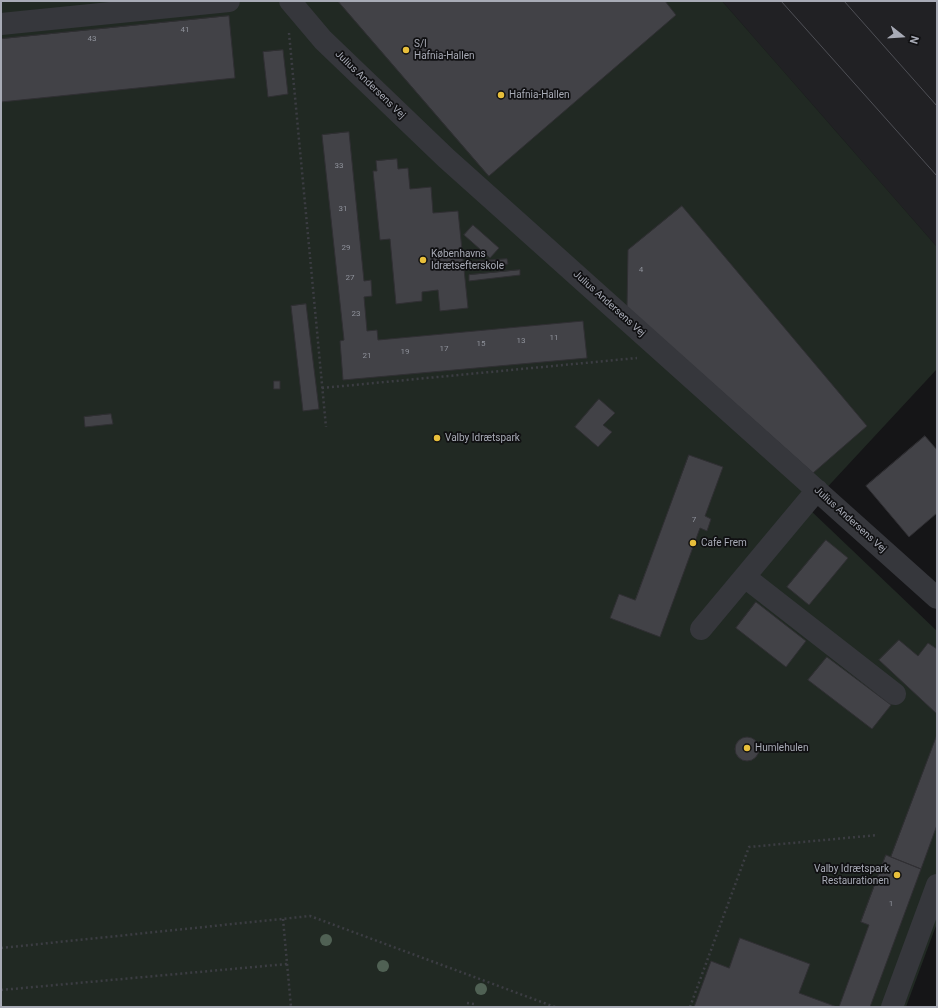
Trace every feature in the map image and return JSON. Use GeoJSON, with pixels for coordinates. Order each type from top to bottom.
{"type":"FeatureCollection","features":[{"type":"Feature","properties":{"kind":"street"},"geometry":{"type":"LineString","coordinates":[[1,24],[229,1]]}},
{"type":"Feature","properties":{"kind":"street","name":"Julius Andersens Vej"},"geometry":{"type":"LineString","coordinates":[[290,1],[323,40],[446,158],[937,598]]}},
{"type":"Feature","properties":{"kind":"street"},"geometry":{"type":"LineString","coordinates":[[701,629],[817,490]]}},
{"type":"Feature","properties":{"kind":"street"},"geometry":{"type":"LineString","coordinates":[[745,577],[895,694]]}},
{"type":"Feature","properties":{"kind":"street"},"geometry":{"type":"LineString","coordinates":[[892,1007],[937,885]]}},
{"type":"Feature","properties":{"kind":"path"},"geometry":{"type":"LineString","coordinates":[[289,33],[326,427]]}},
{"type":"Feature","properties":{"kind":"path"},"geometry":{"type":"LineString","coordinates":[[322,388],[667,356]]}},
{"type":"Feature","properties":{"kind":"path"},"geometry":{"type":"LineString","coordinates":[[690,1007],[749,847],[878,835]]}},
{"type":"Feature","properties":{"kind":"path"},"geometry":{"type":"LineString","coordinates":[[1,948],[310,916],[556,1007]]}},
{"type":"Feature","properties":{"kind":"path"},"geometry":{"type":"LineString","coordinates":[[283,919],[291,1007]]}},
{"type":"Feature","properties":{"kind":"path"},"geometry":{"type":"LineString","coordinates":[[1,990],[287,964]]}},
{"type":"Feature","properties":{"kind":"path"},"geometry":{"type":"LineString","coordinates":[[467,1003],[474,1004]]}},
{"type":"Feature","properties":{"kind":"shaded area","name":"Valby Idrætspark"},"geometry":{"type":"Polygon","coordinates":[[[1,1],[722,1],[937,247],[937,369],[808,508],[937,631],[937,923],[906,1007],[1,1007],[1,1]]]}},
{"type":"Feature","properties":{"kind":"shaded area"},"geometry":{"type":"Polygon","coordinates":[[[722,1],[937,1],[937,247],[722,1]]]}},
{"type":"Feature","properties":{"kind":"building","name":"Hafnia-Hallen"},"geometry":{"type":"Polygon","coordinates":[[[338,1],[665,1],[676,15],[489,176],[338,1]]]}},
{"type":"Feature","properties":{"kind":"building"},"geometry":{"type":"Polygon","coordinates":[[[229,16],[235,78],[1,102],[1,39],[229,16]]]}},
{"type":"Feature","properties":{"kind":"building"},"geometry":{"type":"Polygon","coordinates":[[[283,50],[288,94],[268,97],[263,52],[283,50]]]}},
{"type":"Feature","properties":{"kind":"building"},"geometry":{"type":"Polygon","coordinates":[[[349,132],[364,281],[371,280],[372,296],[364,297],[367,331],[377,330],[378,340],[583,321],[587,358],[343,380],[340,341],[344,340],[322,135],[349,132]]]}},
{"type":"Feature","properties":{"kind":"building"},"geometry":{"type":"Polygon","coordinates":[[[397,159],[398,169],[408,168],[410,189],[431,187],[433,213],[458,211],[468,308],[440,311],[438,290],[422,292],[422,301],[396,304],[390,239],[380,240],[373,171],[377,171],[376,161],[397,159]]]}},
{"type":"Feature","properties":{"kind":"building"},"geometry":{"type":"Polygon","coordinates":[[[682,206],[867,426],[813,473],[627,307],[628,250],[682,206]]]}},
{"type":"Feature","properties":{"kind":"building"},"geometry":{"type":"Polygon","coordinates":[[[473,225],[499,248],[490,258],[464,235],[473,225]]]}},
{"type":"Feature","properties":{"kind":"building"},"geometry":{"type":"Polygon","coordinates":[[[507,259],[508,264],[468,268],[468,262],[507,259]]]}},
{"type":"Feature","properties":{"kind":"building"},"geometry":{"type":"Polygon","coordinates":[[[520,270],[520,275],[469,281],[469,275],[520,270]]]}},
{"type":"Feature","properties":{"kind":"building"},"geometry":{"type":"Polygon","coordinates":[[[306,304],[319,409],[303,411],[291,306],[306,304]]]}},
{"type":"Feature","properties":{"kind":"building"},"geometry":{"type":"Polygon","coordinates":[[[274,381],[280,381],[280,389],[274,389],[274,381]]]}},
{"type":"Feature","properties":{"kind":"building"},"geometry":{"type":"Polygon","coordinates":[[[599,399],[615,413],[603,425],[612,432],[598,447],[575,427],[599,399]]]}},
{"type":"Feature","properties":{"kind":"building"},"geometry":{"type":"Polygon","coordinates":[[[111,414],[113,424],[85,427],[84,417],[111,414]]]}},
{"type":"Feature","properties":{"kind":"building"},"geometry":{"type":"Polygon","coordinates":[[[925,436],[937,450],[937,513],[909,537],[866,486],[925,436]]]}},
{"type":"Feature","properties":{"kind":"building"},"geometry":{"type":"Polygon","coordinates":[[[689,455],[723,467],[705,516],[711,519],[707,531],[700,528],[660,637],[610,618],[619,594],[635,600],[689,455]]]}},
{"type":"Feature","properties":{"kind":"building"},"geometry":{"type":"Polygon","coordinates":[[[826,540],[848,558],[809,605],[787,587],[826,540]]]}},
{"type":"Feature","properties":{"kind":"building"},"geometry":{"type":"Polygon","coordinates":[[[756,602],[806,641],[786,667],[736,628],[756,602]]]}},
{"type":"Feature","properties":{"kind":"building"},"geometry":{"type":"Polygon","coordinates":[[[899,640],[918,656],[928,643],[937,649],[937,714],[879,660],[899,640]]]}},
{"type":"Feature","properties":{"kind":"building"},"geometry":{"type":"Polygon","coordinates":[[[827,657],[891,705],[872,729],[808,680],[827,657]]]}},
{"type":"Feature","properties":{"kind":"building"},"geometry":{"type":"Polygon","coordinates":[[[937,735],[937,825],[921,869],[891,857],[937,735]]]}},
{"type":"Feature","properties":{"kind":"building","name":"Humlehulen"},"geometry":{"type":"Polygon","coordinates":[[[747,737],[756,740],[759,749],[756,758],[747,761],[738,758],[735,749],[738,740],[747,737]]]}},
{"type":"Feature","properties":{"kind":"building"},"geometry":{"type":"Polygon","coordinates":[[[886,855],[921,869],[870,1007],[839,1007],[869,925],[861,922],[886,855]]]}},
{"type":"Feature","properties":{"kind":"building"},"geometry":{"type":"Polygon","coordinates":[[[740,938],[810,964],[799,993],[837,1007],[694,1007],[711,961],[729,968],[740,938]]]}},
{"type":"Feature","properties":{"kind":"tram line"},"geometry":{"type":"LineString","coordinates":[[781,1],[937,176]]}},
{"type":"Feature","properties":{"kind":"tram line"},"geometry":{"type":"LineString","coordinates":[[844,1],[937,106]]}},
{"type":"Feature","properties":{"kind":"place","name":"S/I Hafnia-Hallen"},"geometry":{"type":"Point","coordinates":[406,50]}},
{"type":"Feature","properties":{"kind":"place","name":"Hafnia-Hallen"},"geometry":{"type":"Point","coordinates":[501,95]}},
{"type":"Feature","properties":{"kind":"place","name":"Københavns Idrætsefterskole"},"geometry":{"type":"Point","coordinates":[423,260]}},
{"type":"Feature","properties":{"kind":"place","name":"Valby Idrætspark"},"geometry":{"type":"Point","coordinates":[437,438]}},
{"type":"Feature","properties":{"kind":"place","name":"Cafe Frem"},"geometry":{"type":"Point","coordinates":[693,543]}},
{"type":"Feature","properties":{"kind":"place","name":"Humlehulen"},"geometry":{"type":"Point","coordinates":[747,748]}},
{"type":"Feature","properties":{"kind":"place","name":"Valby Idrætspark Restaurationen"},"geometry":{"type":"Point","coordinates":[897,875]}}]}
